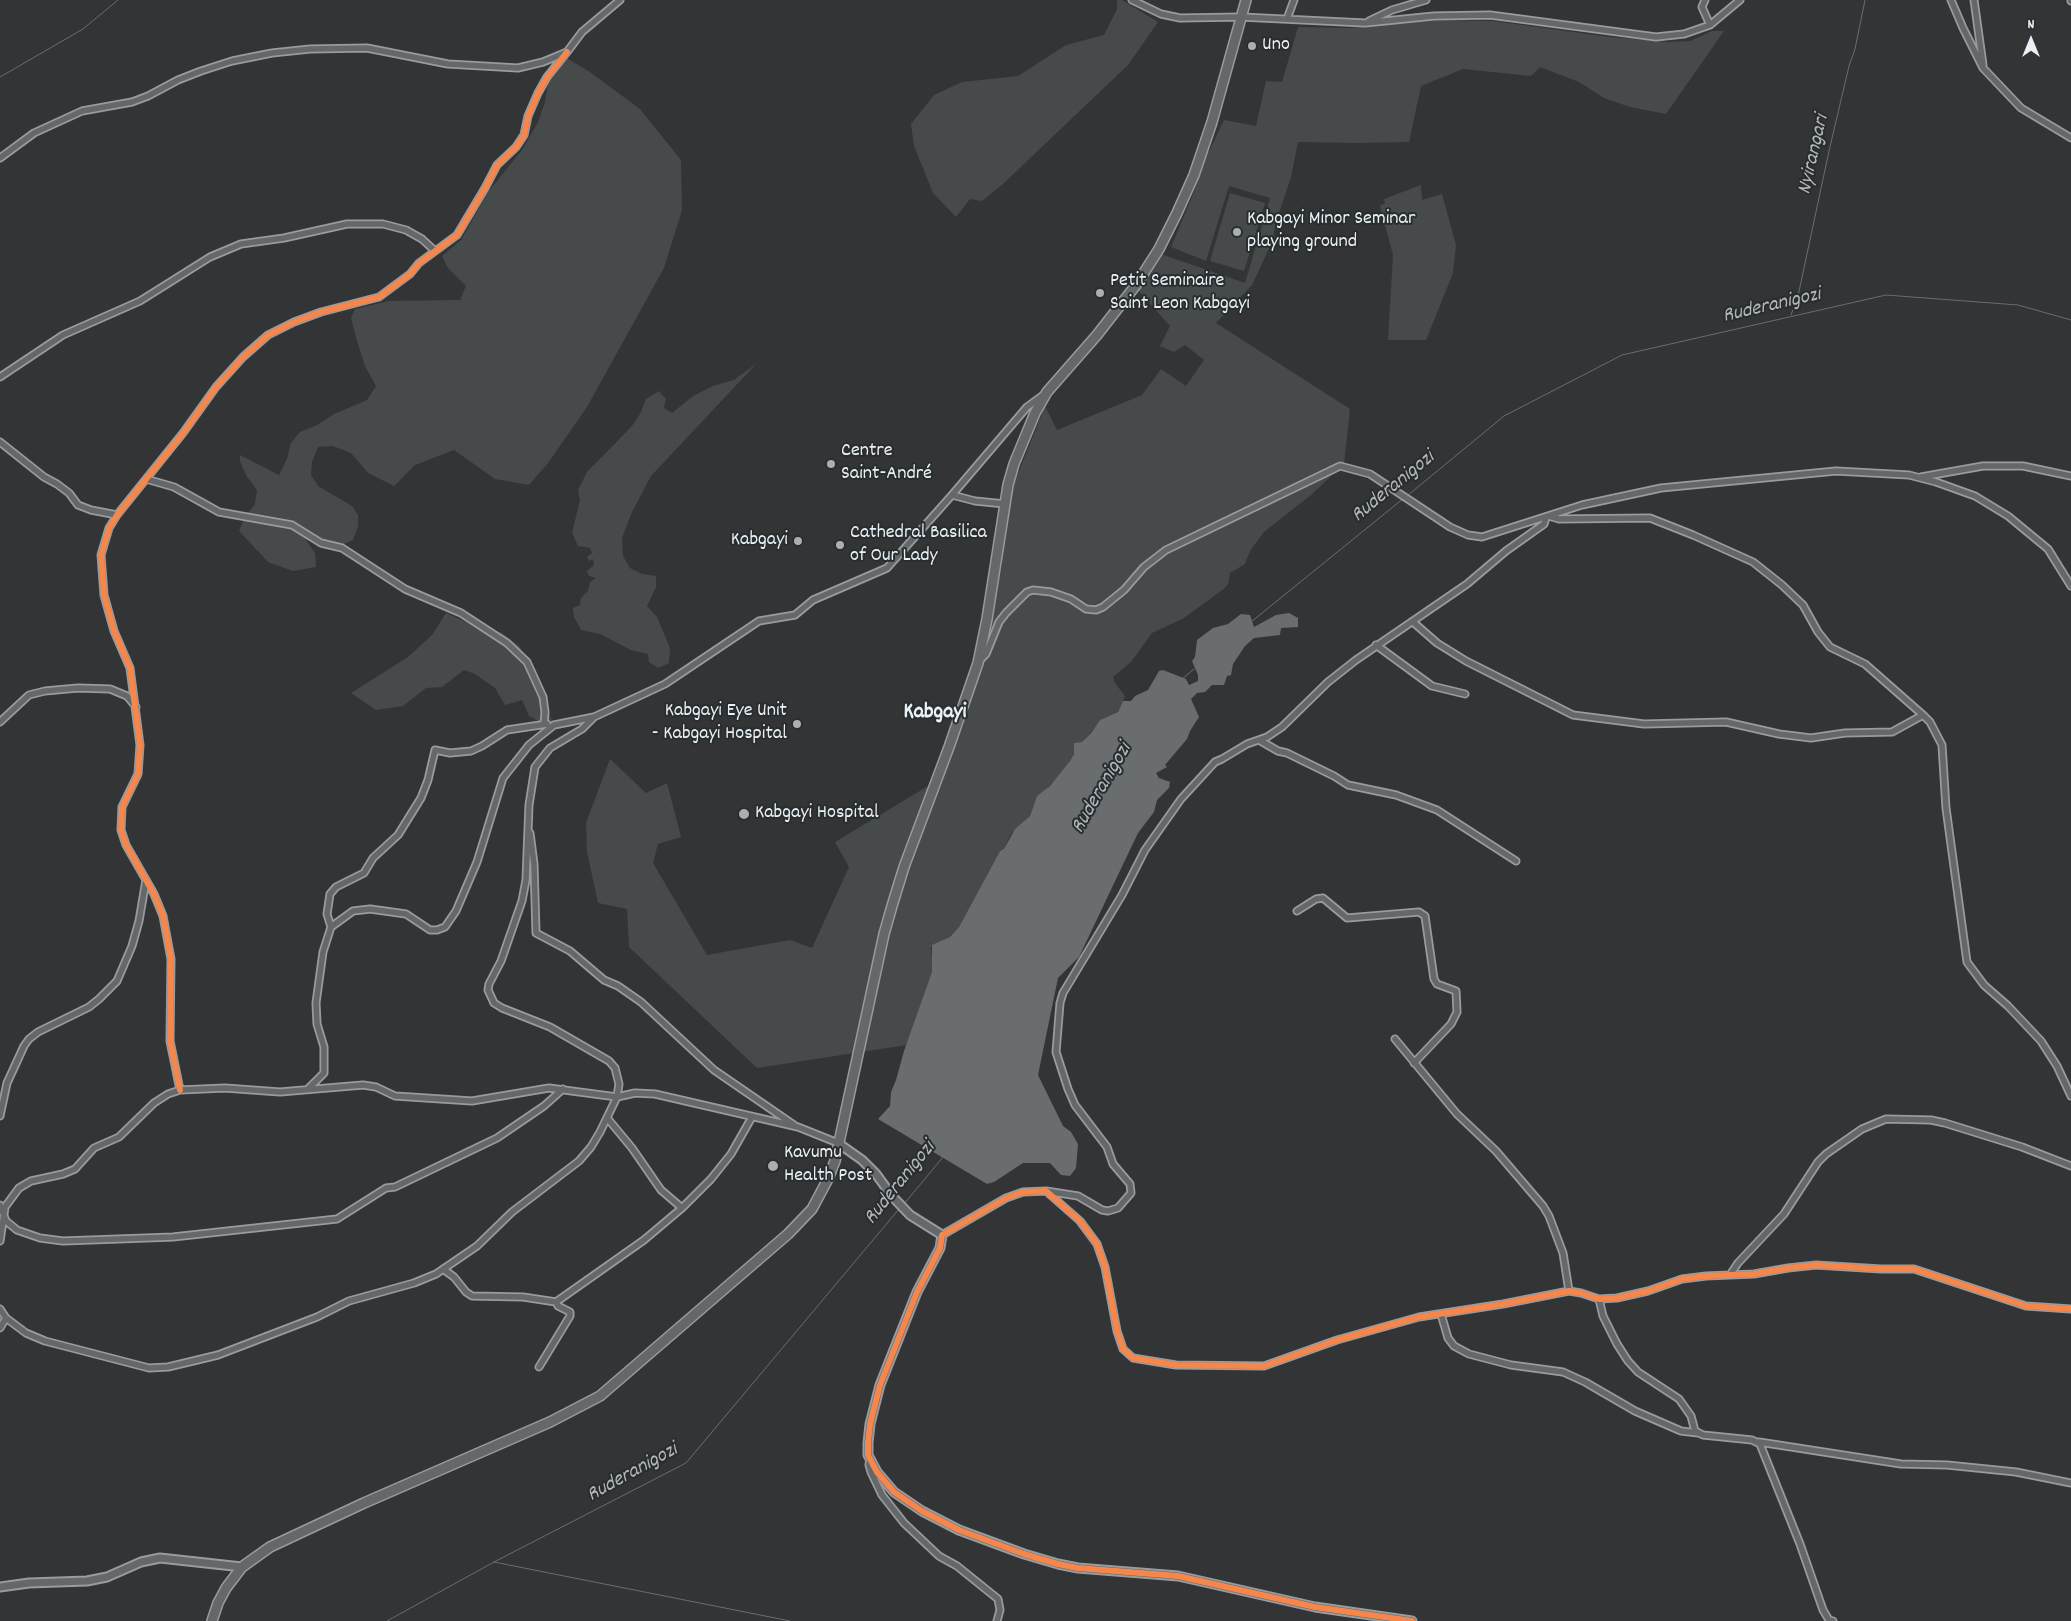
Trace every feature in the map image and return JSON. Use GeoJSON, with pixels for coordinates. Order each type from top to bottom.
{"type":"FeatureCollection","features":[{"type":"Feature","properties":{"kind":"highway"},"geometry":{"type":"LineString","coordinates":[[212,1621],[218,1603],[226,1588],[242,1567],[270,1547],[286,1538],[550,1422],[600,1396],[799,1223],[812,1209],[828,1179],[835,1160],[852,1089],[884,934],[892,906],[904,867],[978,663],[987,619],[1004,504],[1014,464],[1034,413],[1047,392],[1122,303],[1159,249],[1194,175],[1212,122],[1246,0]]}},
{"type":"Feature","properties":{"kind":"street"},"geometry":{"type":"LineString","coordinates":[[180,1090],[169,1026],[170,947],[159,904],[126,845],[121,830],[122,807],[138,774],[141,756],[130,668],[109,616],[102,579],[102,555],[109,528],[116,515],[183,433],[216,387],[268,335],[294,322],[321,312],[379,296],[410,274],[419,263],[456,235],[497,165],[516,147],[524,135],[528,116],[547,77],[582,32],[620,0]]}},
{"type":"Feature","properties":{"kind":"street"},"geometry":{"type":"LineString","coordinates":[[1132,0],[1161,14],[1180,18],[1241,17],[1365,23],[1434,16],[1490,15],[1656,37],[1684,34],[1710,25],[1740,0]]}},
{"type":"Feature","properties":{"kind":"street"},"geometry":{"type":"LineString","coordinates":[[1287,19],[1294,0]]}},
{"type":"Feature","properties":{"kind":"street"},"geometry":{"type":"LineString","coordinates":[[1365,23],[1392,10],[1426,0]]}},
{"type":"Feature","properties":{"kind":"street"},"geometry":{"type":"LineString","coordinates":[[1705,0],[1702,7],[1710,25]]}},
{"type":"Feature","properties":{"kind":"street"},"geometry":{"type":"LineString","coordinates":[[1951,0],[1983,68],[2021,108],[2071,138]]}},
{"type":"Feature","properties":{"kind":"street"},"geometry":{"type":"LineString","coordinates":[[1974,0],[1983,68]]}},
{"type":"Feature","properties":{"kind":"street"},"geometry":{"type":"LineString","coordinates":[[0,158],[34,133],[82,111],[132,102],[201,71],[232,61],[272,53],[310,49],[377,49],[442,63],[503,69],[518,68],[543,62],[567,52]]}},
{"type":"Feature","properties":{"kind":"street"},"geometry":{"type":"LineString","coordinates":[[0,377],[62,335],[140,301],[210,257],[241,244],[284,238],[347,224],[383,224],[406,230],[422,239],[435,251]]}},
{"type":"Feature","properties":{"kind":"street"},"geometry":{"type":"LineString","coordinates":[[331,927],[327,914],[330,894],[336,887],[364,873],[373,858],[398,834],[421,798],[428,780],[434,750],[450,753],[471,750],[482,746],[507,730],[544,724],[554,725],[594,717],[665,684],[759,621],[795,615],[813,600],[888,568],[1028,407],[1047,392]]}},
{"type":"Feature","properties":{"kind":"street"},"geometry":{"type":"LineString","coordinates":[[0,442],[44,477],[69,492],[78,505],[91,510],[116,515]]}},
{"type":"Feature","properties":{"kind":"street"},"geometry":{"type":"LineString","coordinates":[[978,663],[986,654],[999,622],[1027,592],[1033,590],[1052,592],[1070,599],[1086,610],[1096,610],[1103,607],[1124,590],[1144,567],[1166,550],[1274,499],[1335,467],[1344,466],[1370,474],[1450,527],[1476,536],[1487,535],[1577,507],[1632,493],[1743,479],[1836,471],[1919,477],[1975,496],[2020,524],[2048,549],[2071,586]]}},
{"type":"Feature","properties":{"kind":"street"},"geometry":{"type":"LineString","coordinates":[[1919,477],[1983,466],[2024,466],[2071,476]]}},
{"type":"Feature","properties":{"kind":"street"},"geometry":{"type":"LineString","coordinates":[[146,479],[174,487],[219,512],[292,525],[321,543],[342,548],[405,589],[461,613],[507,643],[527,662],[543,697],[544,724]]}},
{"type":"Feature","properties":{"kind":"street"},"geometry":{"type":"LineString","coordinates":[[952,495],[975,501],[1004,504]]}},
{"type":"Feature","properties":{"kind":"street"},"geometry":{"type":"LineString","coordinates":[[942,1235],[1006,1198],[1022,1192],[1046,1191],[1078,1196],[1102,1210],[1108,1211],[1118,1208],[1131,1192],[1130,1184],[1113,1164],[1107,1146],[1075,1105],[1056,1052],[1060,1002],[1063,993],[1122,895],[1145,850],[1181,799],[1215,762],[1282,727],[1328,682],[1376,646],[1414,622],[1467,584],[1506,551],[1544,524],[1548,517]]}},
{"type":"Feature","properties":{"kind":"street"},"geometry":{"type":"LineString","coordinates":[[1548,517],[1559,519],[1650,518],[1753,562],[1803,605],[1818,632],[1830,647],[1865,664],[1923,715],[1934,728],[1942,745],[1946,808],[1967,962],[1981,981],[2041,1041],[2057,1066],[2071,1096]]}},
{"type":"Feature","properties":{"kind":"street"},"geometry":{"type":"LineString","coordinates":[[1414,622],[1437,643],[1458,656],[1573,715],[1644,724],[1726,722],[1779,734],[1811,738],[1892,732],[1923,715]]}},
{"type":"Feature","properties":{"kind":"street"},"geometry":{"type":"LineString","coordinates":[[1376,646],[1432,686],[1465,694]]}},
{"type":"Feature","properties":{"kind":"street"},"geometry":{"type":"LineString","coordinates":[[0,722],[29,695],[60,689],[110,689],[127,696],[136,707]]}},
{"type":"Feature","properties":{"kind":"street"},"geometry":{"type":"LineString","coordinates":[[0,1309],[6,1318],[26,1332],[44,1341],[134,1365],[161,1368],[230,1352],[317,1317],[349,1301],[414,1283],[443,1269],[477,1246],[512,1212],[579,1161],[591,1147],[608,1119],[616,1097],[618,1075],[615,1068],[609,1061],[550,1027],[502,1008],[490,997],[489,984],[504,953],[522,901],[526,880],[529,805],[535,767],[550,748],[582,729],[594,717]]}},
{"type":"Feature","properties":{"kind":"street"},"geometry":{"type":"LineString","coordinates":[[308,1089],[324,1073],[324,1047],[317,1024],[316,1003],[323,952],[331,927],[348,913],[358,909],[370,909],[406,914],[430,930],[445,927],[456,911],[477,862],[503,778],[529,745],[554,725]]}},
{"type":"Feature","properties":{"kind":"street"},"geometry":{"type":"LineString","coordinates":[[1259,740],[1278,751],[1287,753],[1334,776],[1348,785],[1396,795],[1437,810],[1516,861]]}},
{"type":"Feature","properties":{"kind":"street"},"geometry":{"type":"LineString","coordinates":[[528,827],[534,864],[536,934],[570,951],[604,980],[618,986],[641,1002],[714,1070],[798,1127]]}},
{"type":"Feature","properties":{"kind":"street"},"geometry":{"type":"LineString","coordinates":[[0,1116],[7,1083],[29,1039],[38,1032],[88,1007],[99,999],[116,981],[125,965],[132,946],[139,921],[146,880]]}},
{"type":"Feature","properties":{"kind":"street"},"geometry":{"type":"LineString","coordinates":[[1297,911],[1316,899],[1323,898],[1347,918],[1419,912],[1425,916],[1434,979],[1437,984],[1456,991],[1457,1012],[1451,1024],[1414,1063]]}},
{"type":"Feature","properties":{"kind":"street"},"geometry":{"type":"LineString","coordinates":[[1395,1039],[1457,1114],[1512,1168],[1549,1216],[1563,1253],[1569,1291]]}},
{"type":"Feature","properties":{"kind":"street"},"geometry":{"type":"LineString","coordinates":[[0,1241],[3,1214],[8,1200],[25,1184],[75,1169],[90,1150],[119,1137],[161,1098],[180,1090],[225,1088],[280,1092],[363,1085],[376,1087],[395,1096],[472,1101],[540,1089],[563,1089],[616,1097],[635,1093],[667,1095],[798,1127],[838,1143],[862,1160],[910,1215],[942,1235]]}},
{"type":"Feature","properties":{"kind":"street"},"geometry":{"type":"LineString","coordinates":[[0,1205],[11,1227],[27,1235],[63,1241],[173,1238],[337,1219],[386,1188],[395,1187],[497,1138],[537,1111],[563,1089]]}},
{"type":"Feature","properties":{"kind":"street"},"geometry":{"type":"LineString","coordinates":[[443,1269],[454,1277],[466,1292],[472,1296],[523,1297],[556,1302],[644,1240],[682,1208],[731,1154],[752,1117]]}},
{"type":"Feature","properties":{"kind":"street"},"geometry":{"type":"LineString","coordinates":[[608,1119],[632,1148],[661,1190],[682,1208]]}},
{"type":"Feature","properties":{"kind":"street"},"geometry":{"type":"LineString","coordinates":[[1730,1275],[1738,1263],[1784,1214],[1818,1162],[1826,1154],[1862,1129],[1886,1119],[1931,1120],[1945,1123],[2022,1147],[2071,1166]]}},
{"type":"Feature","properties":{"kind":"street"},"geometry":{"type":"LineString","coordinates":[[1046,1191],[1080,1221],[1097,1244],[1105,1267],[1119,1341],[1123,1349],[1133,1358],[1176,1365],[1264,1366],[1336,1340],[1393,1323],[1569,1291],[1599,1299],[1636,1295],[1682,1279],[1754,1274],[1788,1268],[1828,1265],[1881,1269],[1914,1269],[2026,1306],[2071,1309]]}},
{"type":"Feature","properties":{"kind":"street"},"geometry":{"type":"LineString","coordinates":[[942,1235],[940,1248],[917,1292],[880,1385],[868,1443],[869,1464],[882,1495],[904,1523],[938,1556],[957,1566],[998,1599],[1000,1610],[997,1621]]}},
{"type":"Feature","properties":{"kind":"street"},"geometry":{"type":"LineString","coordinates":[[1599,1299],[1603,1316],[1628,1361],[1638,1372],[1678,1398],[1688,1409],[1693,1427],[1698,1433]]}},
{"type":"Feature","properties":{"kind":"street"},"geometry":{"type":"LineString","coordinates":[[539,1366],[570,1316],[570,1312],[558,1306],[556,1302]]}},
{"type":"Feature","properties":{"kind":"street"},"geometry":{"type":"LineString","coordinates":[[1441,1314],[1448,1338],[1454,1346],[1469,1354],[1511,1365],[1564,1372],[1600,1390],[1634,1411],[1681,1431],[1901,1464],[1947,1464],[2016,1472],[2071,1483]]}},
{"type":"Feature","properties":{"kind":"street"},"geometry":{"type":"LineString","coordinates":[[0,1328],[6,1318]]}},
{"type":"Feature","properties":{"kind":"street"},"geometry":{"type":"LineString","coordinates":[[1758,1442],[1764,1450],[1823,1610],[1828,1620],[1833,1621]]}},
{"type":"Feature","properties":{"kind":"street"},"geometry":{"type":"LineString","coordinates":[[870,1459],[884,1482],[906,1502],[959,1530],[1031,1556],[1078,1568],[1178,1576],[1315,1607],[1412,1621]]}},
{"type":"Feature","properties":{"kind":"street"},"geometry":{"type":"LineString","coordinates":[[0,1587],[96,1580],[123,1571],[141,1562],[160,1558],[242,1567]]}},
{"type":"Feature","properties":{"kind":"shaded area"},"geometry":{"type":"Polygon","coordinates":[[[1117,0],[1122,0],[1158,22],[1128,65],[1003,184],[982,201],[970,199],[956,217],[933,193],[914,146],[911,124],[934,95],[962,82],[1018,76],[1066,45],[1104,35],[1117,9],[1117,0]]]}},
{"type":"Feature","properties":{"kind":"shaded area"},"geometry":{"type":"Polygon","coordinates":[[[1439,20],[1493,21],[1610,37],[1668,42],[1690,41],[1712,31],[1724,31],[1666,114],[1630,107],[1604,98],[1579,82],[1540,67],[1531,76],[1463,69],[1421,86],[1409,142],[1298,142],[1291,177],[1275,225],[1273,240],[1252,285],[1216,323],[1350,409],[1344,464],[1311,495],[1264,532],[1250,551],[1245,564],[1230,573],[1228,584],[1225,588],[1184,618],[1152,633],[1131,662],[1113,677],[1115,683],[1125,696],[1118,712],[1104,718],[1082,742],[1076,743],[1074,754],[1066,768],[1046,790],[1037,796],[1030,816],[1011,834],[1004,849],[1000,851],[959,927],[950,937],[931,947],[933,972],[907,1045],[757,1068],[629,947],[627,909],[598,903],[587,852],[586,823],[610,759],[646,793],[667,783],[681,837],[658,844],[653,863],[707,955],[790,940],[812,948],[849,867],[835,842],[928,786],[981,667],[1002,565],[1002,514],[1045,406],[1057,430],[1142,395],[1161,369],[1186,386],[1204,360],[1185,345],[1174,352],[1160,346],[1170,326],[1138,290],[1161,254],[1245,283],[1270,198],[1229,186],[1206,261],[1171,247],[1194,192],[1204,162],[1224,120],[1256,126],[1266,81],[1282,82],[1298,27],[1351,28],[1439,20]]]}},
{"type":"Feature","properties":{"kind":"shaded area"},"geometry":{"type":"Polygon","coordinates":[[[563,56],[590,72],[640,109],[681,160],[682,210],[664,268],[587,407],[548,463],[529,485],[495,479],[454,450],[415,465],[394,486],[368,473],[351,453],[333,446],[318,447],[312,462],[311,475],[318,486],[352,506],[358,515],[358,527],[353,540],[342,545],[307,534],[306,540],[315,553],[316,567],[293,571],[268,562],[239,531],[245,517],[255,504],[257,490],[246,475],[240,461],[240,455],[279,475],[287,459],[291,443],[300,432],[317,425],[334,414],[367,400],[376,386],[365,366],[357,341],[351,318],[355,309],[389,301],[460,300],[466,286],[448,268],[442,256],[461,240],[488,192],[522,150],[538,122],[545,102],[549,78],[563,56]]]}},
{"type":"Feature","properties":{"kind":"shaded area"},"geometry":{"type":"Polygon","coordinates":[[[1421,185],[1422,200],[1442,194],[1456,245],[1453,273],[1426,340],[1388,340],[1393,255],[1380,206],[1385,203],[1384,199],[1421,185]]]}},
{"type":"Feature","properties":{"kind":"shaded area","name":"Kabgayi Minor Seminar playing ground"},"geometry":{"type":"Polygon","coordinates":[[[1230,193],[1265,203],[1244,271],[1210,261],[1230,193]]]}},
{"type":"Feature","properties":{"kind":"shaded area"},"geometry":{"type":"Polygon","coordinates":[[[757,363],[651,476],[632,512],[622,538],[623,556],[630,568],[642,574],[656,576],[656,587],[647,606],[657,617],[670,648],[669,663],[658,668],[649,662],[648,654],[631,650],[600,634],[581,630],[574,617],[573,608],[580,605],[581,598],[588,591],[590,582],[596,578],[589,576],[587,571],[594,565],[593,559],[589,561],[587,557],[592,553],[590,548],[578,546],[572,533],[580,500],[578,490],[587,472],[632,426],[640,414],[646,399],[659,391],[666,399],[664,408],[672,413],[693,396],[713,386],[734,380],[757,363]]]}},
{"type":"Feature","properties":{"kind":"shaded area"},"geometry":{"type":"Polygon","coordinates":[[[446,613],[473,625],[502,633],[519,646],[531,664],[552,721],[543,724],[529,716],[522,700],[505,705],[495,688],[475,674],[464,670],[442,687],[426,688],[403,706],[376,710],[351,693],[408,657],[432,635],[446,613]]]}},
{"type":"Feature","properties":{"kind":"water"},"geometry":{"type":"Polygon","coordinates":[[[1289,613],[1298,618],[1298,627],[1281,628],[1280,635],[1254,638],[1245,646],[1233,664],[1231,675],[1227,676],[1224,685],[1212,685],[1205,692],[1197,693],[1191,699],[1199,717],[1187,739],[1165,765],[1167,767],[1156,773],[1159,778],[1170,782],[1169,788],[1157,800],[1154,812],[1138,833],[1079,957],[1058,978],[1038,1075],[1063,1126],[1071,1132],[1078,1144],[1076,1168],[1070,1176],[1061,1175],[1050,1163],[1023,1163],[994,1182],[987,1184],[878,1119],[890,1106],[891,1092],[932,972],[932,945],[950,937],[959,927],[1000,851],[1004,849],[1015,829],[1030,816],[1037,796],[1050,786],[1070,761],[1074,754],[1074,743],[1082,742],[1100,720],[1118,712],[1123,701],[1131,701],[1135,696],[1148,690],[1159,671],[1163,670],[1186,679],[1189,685],[1198,681],[1198,675],[1192,661],[1195,657],[1197,640],[1213,628],[1228,624],[1241,614],[1250,615],[1254,627],[1276,615],[1289,613]]]}},
{"type":"Feature","properties":{"kind":"waterway"},"geometry":{"type":"LineString","coordinates":[[0,77],[83,29],[118,0]]}},
{"type":"Feature","properties":{"kind":"waterway","name":"Nyirangari"},"geometry":{"type":"LineString","coordinates":[[1791,315],[1798,296],[1829,151],[1849,66],[1855,49],[1865,0]]}},
{"type":"Feature","properties":{"kind":"waterway","name":"Ruderanigozi"},"geometry":{"type":"LineString","coordinates":[[1407,496],[1504,416],[1622,355],[1886,295],[2018,305],[2071,320]]}},
{"type":"Feature","properties":{"kind":"waterway","name":"Ruderanigozi"},"geometry":{"type":"LineString","coordinates":[[1251,622],[1404,498]]}},
{"type":"Feature","properties":{"kind":"waterway","name":"Ruderanigozi"},"geometry":{"type":"LineString","coordinates":[[1182,679],[1194,669]]}},
{"type":"Feature","properties":{"kind":"waterway","name":"Ruderanigozi"},"geometry":{"type":"LineString","coordinates":[[904,1204],[943,1157]]}},
{"type":"Feature","properties":{"kind":"waterway","name":"Ruderanigozi"},"geometry":{"type":"LineString","coordinates":[[387,1621],[494,1562],[686,1463],[899,1209]]}},
{"type":"Feature","properties":{"kind":"waterway"},"geometry":{"type":"LineString","coordinates":[[494,1562],[790,1621]]}},
{"type":"Feature","properties":{"kind":"cycle path"},"geometry":{"type":"LineString","coordinates":[[180,1090],[170,1041],[171,959],[163,916],[154,894],[126,845],[121,830],[122,807],[138,774],[140,745],[130,668],[114,631],[104,595],[101,555],[109,528],[117,515],[183,433],[216,387],[243,357],[268,335],[294,322],[321,312],[379,297],[410,274],[419,263],[457,235],[497,165],[516,147],[524,135],[528,116],[538,93],[547,77],[567,52]]}},
{"type":"Feature","properties":{"kind":"cycle path"},"geometry":{"type":"LineString","coordinates":[[1412,1621],[1315,1607],[1178,1576],[1078,1568],[1058,1564],[1024,1554],[959,1530],[922,1511],[894,1492],[877,1472],[868,1455],[870,1424],[880,1385],[917,1292],[940,1248],[942,1235],[1006,1198],[1023,1192],[1046,1191],[1080,1221],[1097,1244],[1105,1267],[1117,1331],[1123,1349],[1133,1358],[1176,1365],[1264,1366],[1337,1340],[1419,1317],[1503,1304],[1569,1291],[1599,1299],[1617,1298],[1648,1291],[1682,1279],[1754,1274],[1816,1265],[1914,1269],[2026,1306],[2071,1309]]}},
{"type":"Feature","properties":{"kind":"place","name":"Uno"},"geometry":{"type":"Point","coordinates":[1252,46]}},
{"type":"Feature","properties":{"kind":"place","name":"Kabgayi Minor Seminar playing ground"},"geometry":{"type":"Point","coordinates":[1237,232]}},
{"type":"Feature","properties":{"kind":"place","name":"Petit Seminaire Saint Leon Kabgayi"},"geometry":{"type":"Point","coordinates":[1100,293]}},
{"type":"Feature","properties":{"kind":"place","name":"Centre Saint-André"},"geometry":{"type":"Point","coordinates":[831,464]}},
{"type":"Feature","properties":{"kind":"place","name":"Kabgayi"},"geometry":{"type":"Point","coordinates":[798,541]}},
{"type":"Feature","properties":{"kind":"place","name":"Cathedral Basilica of Our Lady"},"geometry":{"type":"Point","coordinates":[840,545]}},
{"type":"Feature","properties":{"kind":"place","name":"Kabgayi Eye Unit - Kabgayi Hospital"},"geometry":{"type":"Point","coordinates":[797,724]}},
{"type":"Feature","properties":{"kind":"place","name":"Kabgayi Hospital"},"geometry":{"type":"Point","coordinates":[744,814]}},
{"type":"Feature","properties":{"kind":"place","name":"Kavumu Health Post"},"geometry":{"type":"Point","coordinates":[773,1166]}},
{"type":"Feature","properties":{"kind":"district","name":"Kabgayi"},"geometry":{"type":"Point","coordinates":[935,714]}}]}
